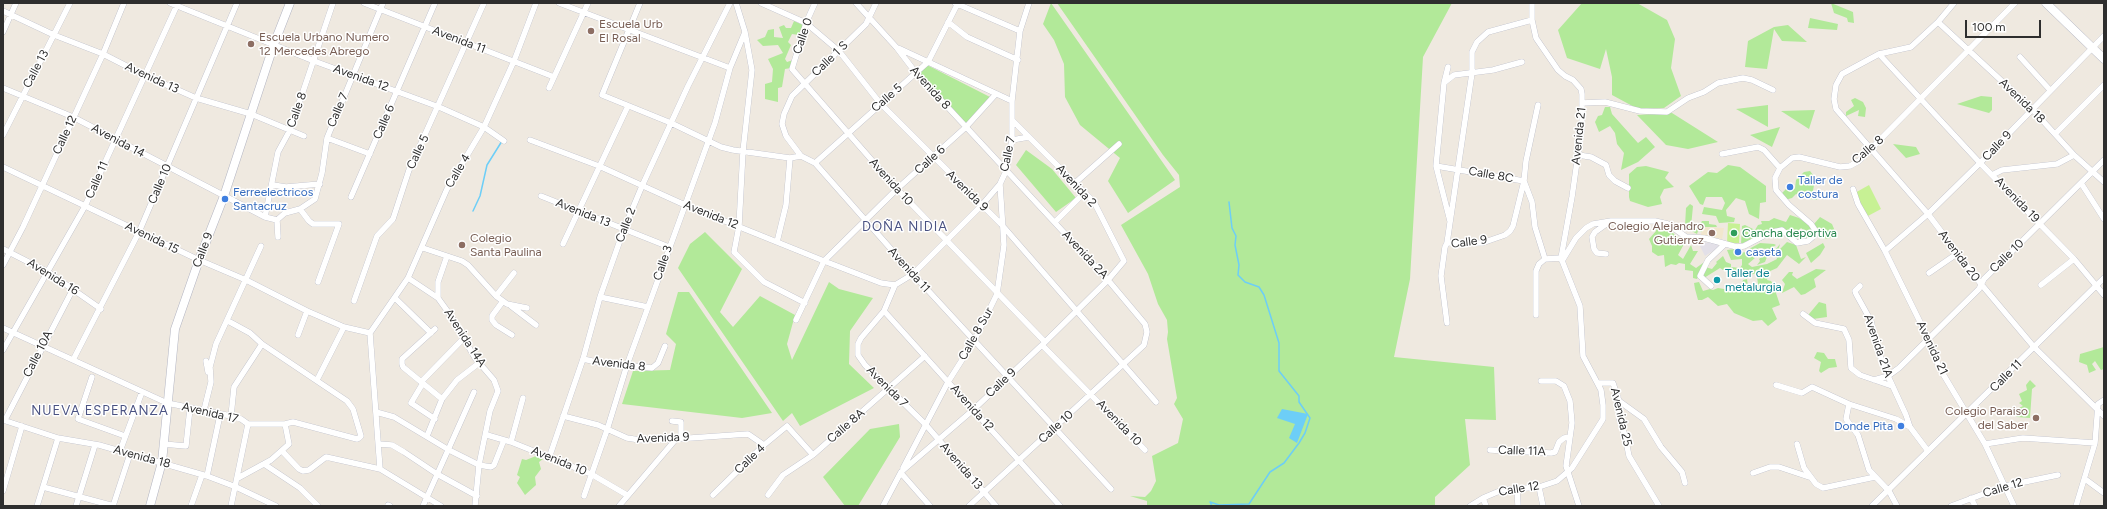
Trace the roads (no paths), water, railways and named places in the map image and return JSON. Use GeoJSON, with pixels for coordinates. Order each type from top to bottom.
{"type":"FeatureCollection","features":[{"type":"Feature","properties":{"kind":"street"},"geometry":{"type":"LineString","coordinates":[[3,32],[16,3]]}},
{"type":"Feature","properties":{"kind":"street","name":"Calle 13"},"geometry":{"type":"LineString","coordinates":[[3,135],[70,3]]}},
{"type":"Feature","properties":{"kind":"street","name":"Calle 12"},"geometry":{"type":"LineString","coordinates":[[3,265],[103,54],[124,3]]}},
{"type":"Feature","properties":{"kind":"street","name":"Avenida 12"},"geometry":{"type":"LineString","coordinates":[[170,3],[177,4],[314,61],[439,107],[484,127],[504,141]]}},
{"type":"Feature","properties":{"kind":"street","name":"Calle 10"},"geometry":{"type":"LineString","coordinates":[[73,360],[101,309],[139,232],[237,3]]}},
{"type":"Feature","properties":{"kind":"street","name":"Calle 9"},"geometry":{"type":"LineString","coordinates":[[150,506],[162,462],[166,403],[175,329],[199,260],[224,196],[274,44],[290,3]]}},
{"type":"Feature","properties":{"kind":"street","name":"Calle 8"},"geometry":{"type":"LineString","coordinates":[[265,218],[273,185],[278,152],[290,130],[333,3]]}},
{"type":"Feature","properties":{"kind":"street","name":"Avenida 11"},"geometry":{"type":"LineString","coordinates":[[364,3],[554,77]]}},
{"type":"Feature","properties":{"kind":"street","name":"Calle 7"},"geometry":{"type":"LineString","coordinates":[[300,209],[315,199],[320,184],[327,138],[383,3]]}},
{"type":"Feature","properties":{"kind":"street","name":"Calle 6"},"geometry":{"type":"LineString","coordinates":[[351,197],[426,27],[435,3]]}},
{"type":"Feature","properties":{"kind":"street","name":"Calle 5"},"geometry":{"type":"LineString","coordinates":[[354,301],[378,236],[393,220],[409,170],[468,43],[484,3]]}},
{"type":"Feature","properties":{"kind":"street","name":"Calle 4"},"geometry":{"type":"LineString","coordinates":[[370,333],[408,278],[423,248],[447,189],[484,127],[514,61],[536,3]]}},
{"type":"Feature","properties":{"kind":"street"},"geometry":{"type":"LineString","coordinates":[[559,3],[730,68]]}},
{"type":"Feature","properties":{"kind":"street"},"geometry":{"type":"LineString","coordinates":[[549,88],[588,3]]}},
{"type":"Feature","properties":{"kind":"street"},"geometry":{"type":"LineString","coordinates":[[640,3],[602,95],[671,123],[721,147],[790,158],[801,156]]}},
{"type":"Feature","properties":{"kind":"street","name":"Calle 2"},"geometry":{"type":"LineString","coordinates":[[549,458],[583,359],[600,297],[624,229],[671,123],[702,57],[730,3]]}},
{"type":"Feature","properties":{"kind":"street"},"geometry":{"type":"LineString","coordinates":[[736,3],[745,32],[752,70],[743,151],[739,226],[734,252],[764,282],[804,303]]}},
{"type":"Feature","properties":{"kind":"street","name":"Avenida 9"},"geometry":{"type":"LineString","coordinates":[[761,3],[806,23],[839,51],[880,103],[981,206],[1002,224],[1156,402]]}},
{"type":"Feature","properties":{"kind":"street","name":"Calle 0"},"geometry":{"type":"LineString","coordinates":[[792,69],[806,23],[815,3]]}},
{"type":"Feature","properties":{"kind":"street","name":"Avenida 8"},"geometry":{"type":"LineString","coordinates":[[856,3],[897,48],[916,73],[1006,171]]}},
{"type":"Feature","properties":{"kind":"street","name":"Calle 1 S"},"geometry":{"type":"LineString","coordinates":[[801,156],[783,130],[784,114],[792,96],[839,51],[870,18],[876,3]]}},
{"type":"Feature","properties":{"kind":"street"},"geometry":{"type":"LineString","coordinates":[[957,3],[1020,31]]}},
{"type":"Feature","properties":{"kind":"street","name":"Calle 5"},"geometry":{"type":"LineString","coordinates":[[815,163],[880,103],[928,62],[957,3]]}},
{"type":"Feature","properties":{"kind":"street","name":"Calle 7"},"geometry":{"type":"LineString","coordinates":[[895,285],[913,274],[981,206],[1000,184],[1006,171],[1012,140],[1012,101],[1018,60],[1020,31],[1029,3]]}},
{"type":"Feature","properties":{"kind":"street","name":"Avenida 21"},"geometry":{"type":"LineString","coordinates":[[1532,3],[1532,20],[1536,38],[1558,70],[1573,80],[1581,89],[1582,103],[1578,155],[1561,260]]}},
{"type":"Feature","properties":{"kind":"street"},"geometry":{"type":"LineString","coordinates":[[1879,54],[1911,47],[1938,22],[1954,3]]}},
{"type":"Feature","properties":{"kind":"street","name":"Calle 8"},"geometry":{"type":"LineString","coordinates":[[1780,168],[1792,158],[1799,157],[1840,168],[1847,167],[1859,161],[2015,3]]}},
{"type":"Feature","properties":{"kind":"street"},"geometry":{"type":"LineString","coordinates":[[2046,3],[2104,59]]}},
{"type":"Feature","properties":{"kind":"street","name":"Calle 11"},"geometry":{"type":"LineString","coordinates":[[3,350],[85,206],[177,4]]}},
{"type":"Feature","properties":{"kind":"street","name":"Avenida 13"},"geometry":{"type":"LineString","coordinates":[[3,11],[54,35],[103,54],[144,76],[196,98],[251,114],[304,136]]}},
{"type":"Feature","properties":{"kind":"street"},"geometry":{"type":"LineString","coordinates":[[1447,323],[1441,276],[1451,227],[1459,170],[1460,151],[1472,73],[1472,52],[1477,42],[1488,32],[1532,20]]}},
{"type":"Feature","properties":{"kind":"street"},"geometry":{"type":"LineString","coordinates":[[948,22],[967,37],[1018,60]]}},
{"type":"Feature","properties":{"kind":"street","name":"Avenida 18"},"geometry":{"type":"LineString","coordinates":[[1938,22],[2032,109],[2074,155],[2104,182]]}},
{"type":"Feature","properties":{"kind":"street","name":"Calle 3"},"geometry":{"type":"LineString","coordinates":[[584,496],[607,430],[627,365],[708,141],[730,68],[745,32]]}},
{"type":"Feature","properties":{"kind":"street","name":"Calle 9"},"geometry":{"type":"LineString","coordinates":[[1884,251],[1928,214],[2104,36]]}},
{"type":"Feature","properties":{"kind":"street"},"geometry":{"type":"LineString","coordinates":[[897,48],[995,95],[1012,101]]}},
{"type":"Feature","properties":{"kind":"street","name":"Avenida 20"},"geometry":{"type":"LineString","coordinates":[[1879,54],[1847,70],[1839,78],[1836,85],[1834,99],[1836,109],[1928,214],[1981,284],[2034,347],[2104,416]]}},
{"type":"Feature","properties":{"kind":"street","name":"Avenida 19"},"geometry":{"type":"LineString","coordinates":[[1879,54],[1920,100],[2074,259],[2104,295]]}},
{"type":"Feature","properties":{"kind":"street"},"geometry":{"type":"LineString","coordinates":[[2020,57],[2050,90]]}},
{"type":"Feature","properties":{"kind":"street"},"geometry":{"type":"LineString","coordinates":[[1444,83],[1454,75],[1493,70],[1522,62]]}},
{"type":"Feature","properties":{"kind":"street"},"geometry":{"type":"LineString","coordinates":[[1448,66],[1444,83],[1436,166],[1451,227]]}},
{"type":"Feature","properties":{"kind":"street","name":"Avenida 10"},"geometry":{"type":"LineString","coordinates":[[792,69],[897,189],[1091,395],[1145,450]]}},
{"type":"Feature","properties":{"kind":"street"},"geometry":{"type":"LineString","coordinates":[[1582,103],[1605,102],[1640,111],[1667,112],[1688,98],[1704,92],[1718,83],[1743,78],[1752,80],[1773,90]]}},
{"type":"Feature","properties":{"kind":"street"},"geometry":{"type":"LineString","coordinates":[[2055,134],[2104,84]]}},
{"type":"Feature","properties":{"kind":"street","name":"Avenida 14"},"geometry":{"type":"LineString","coordinates":[[3,88],[73,117],[265,218],[277,220]]}},
{"type":"Feature","properties":{"kind":"street","name":"Calle 6"},"geometry":{"type":"LineString","coordinates":[[796,320],[824,260],[897,189],[966,127],[995,95]]}},
{"type":"Feature","properties":{"kind":"street"},"geometry":{"type":"LineString","coordinates":[[1538,105],[1526,161],[1524,181],[1532,202],[1538,236],[1545,259]]}},
{"type":"Feature","properties":{"kind":"street"},"geometry":{"type":"LineString","coordinates":[[563,244],[628,106]]}},
{"type":"Feature","properties":{"kind":"street","name":"Avenida 2"},"geometry":{"type":"LineString","coordinates":[[1013,121],[1094,202],[1124,261]]}},
{"type":"Feature","properties":{"kind":"street"},"geometry":{"type":"LineString","coordinates":[[1012,140],[1029,137]]}},
{"type":"Feature","properties":{"kind":"street"},"geometry":{"type":"LineString","coordinates":[[327,138],[370,154]]}},
{"type":"Feature","properties":{"kind":"street","name":"Avenida 12"},"geometry":{"type":"LineString","coordinates":[[530,140],[599,166],[685,205],[881,284],[895,285]]}},
{"type":"Feature","properties":{"kind":"street"},"geometry":{"type":"LineString","coordinates":[[1075,183],[1119,144]]}},
{"type":"Feature","properties":{"kind":"street"},"geometry":{"type":"LineString","coordinates":[[1561,260],[1576,238],[1586,228],[1593,224],[1611,221],[1655,221],[1668,224],[1686,236],[1743,246],[1764,235],[1782,230],[1800,244],[1812,239],[1815,230],[1811,224],[1793,209],[1776,190],[1775,178],[1780,168],[1764,150],[1758,147],[1722,154]]}},
{"type":"Feature","properties":{"kind":"street"},"geometry":{"type":"LineString","coordinates":[[1578,155],[1591,157],[1606,165],[1609,175],[1614,182],[1628,188]]}},
{"type":"Feature","properties":{"kind":"street"},"geometry":{"type":"LineString","coordinates":[[1992,175],[2002,170],[2057,164],[2074,155]]}},
{"type":"Feature","properties":{"kind":"street","name":"Avenida 11"},"geometry":{"type":"LineString","coordinates":[[801,156],[815,163],[913,274],[1111,489]]}},
{"type":"Feature","properties":{"kind":"street"},"geometry":{"type":"LineString","coordinates":[[777,242],[786,205],[790,158]]}},
{"type":"Feature","properties":{"kind":"street","name":"Calle 10"},"geometry":{"type":"LineString","coordinates":[[1874,380],[1888,376],[1899,368],[1928,340],[1984,279],[2104,160]]}},
{"type":"Feature","properties":{"kind":"street","name":"Avenida 15"},"geometry":{"type":"LineString","coordinates":[[3,166],[139,232],[246,280],[307,311],[344,327],[370,333]]}},
{"type":"Feature","properties":{"kind":"street","name":"Calle 8C"},"geometry":{"type":"LineString","coordinates":[[1436,166],[1524,181]]}},
{"type":"Feature","properties":{"kind":"street","name":"Avenida 2A"},"geometry":{"type":"LineString","coordinates":[[1006,171],[1108,280],[1145,324],[1146,340],[1141,347]]}},
{"type":"Feature","properties":{"kind":"street","name":"Calle 9"},"geometry":{"type":"LineString","coordinates":[[1447,244],[1482,243],[1505,235],[1513,226],[1524,181]]}},
{"type":"Feature","properties":{"kind":"street"},"geometry":{"type":"LineString","coordinates":[[2081,183],[2104,219]]}},
{"type":"Feature","properties":{"kind":"street"},"geometry":{"type":"LineString","coordinates":[[273,185],[286,187],[320,184]]}},
{"type":"Feature","properties":{"kind":"street","name":"Calle 8 Sur"},"geometry":{"type":"LineString","coordinates":[[901,472],[948,382],[974,341],[997,294],[1004,245],[1000,184]]}},
{"type":"Feature","properties":{"kind":"street","name":"Avenida 21"},"geometry":{"type":"LineString","coordinates":[[1853,189],[1858,204],[1884,251],[1943,374],[1985,444],[2014,506]]}},
{"type":"Feature","properties":{"kind":"street"},"geometry":{"type":"LineString","coordinates":[[1054,222],[1085,192]]}},
{"type":"Feature","properties":{"kind":"street","name":"Avenida 13"},"geometry":{"type":"LineString","coordinates":[[541,196],[669,248]]}},
{"type":"Feature","properties":{"kind":"street"},"geometry":{"type":"LineString","coordinates":[[278,237],[277,220],[289,211],[300,209],[309,221],[314,224],[339,224],[318,282]]}},
{"type":"Feature","properties":{"kind":"street"},"geometry":{"type":"LineString","coordinates":[[1606,254],[1597,253],[1594,250],[1592,237],[1595,232],[1611,221]]}},
{"type":"Feature","properties":{"kind":"street"},"geometry":{"type":"LineString","coordinates":[[1711,286],[1700,276],[1708,260],[1725,244]]}},
{"type":"Feature","properties":{"kind":"street"},"geometry":{"type":"LineString","coordinates":[[204,410],[211,382],[210,367],[216,344],[228,321],[261,246]]}},
{"type":"Feature","properties":{"kind":"street"},"geometry":{"type":"LineString","coordinates":[[423,248],[468,265],[496,296],[536,326]]}},
{"type":"Feature","properties":{"kind":"street","name":"Avenida 16"},"geometry":{"type":"LineString","coordinates":[[3,249],[10,251],[48,272],[101,309]]}},
{"type":"Feature","properties":{"kind":"street"},"geometry":{"type":"LineString","coordinates":[[1929,273],[1958,253]]}},
{"type":"Feature","properties":{"kind":"street","name":"Avenida 14A"},"geometry":{"type":"LineString","coordinates":[[447,256],[438,282],[438,298],[479,363],[494,380],[498,391],[490,411],[487,435],[479,465],[476,506]]}},
{"type":"Feature","properties":{"kind":"street"},"geometry":{"type":"LineString","coordinates":[[1536,315],[1536,271],[1539,264],[1545,259],[1561,260]]}},
{"type":"Feature","properties":{"kind":"street"},"geometry":{"type":"LineString","coordinates":[[2041,285],[2074,259]]}},
{"type":"Feature","properties":{"kind":"street"},"geometry":{"type":"LineString","coordinates":[[1561,260],[1569,275],[1580,306],[1583,356],[1598,383],[1603,405],[1603,419],[1568,473]]}},
{"type":"Feature","properties":{"kind":"street","name":"Calle 9"},"geometry":{"type":"LineString","coordinates":[[883,506],[901,472],[973,410],[1043,344],[1108,280],[1124,261]]}},
{"type":"Feature","properties":{"kind":"street"},"geometry":{"type":"LineString","coordinates":[[496,296],[514,272]]}},
{"type":"Feature","properties":{"kind":"street"},"geometry":{"type":"LineString","coordinates":[[408,278],[438,298]]}},
{"type":"Feature","properties":{"kind":"street","name":"Calle 11"},"geometry":{"type":"LineString","coordinates":[[1872,506],[1889,491],[2104,278]]}},
{"type":"Feature","properties":{"kind":"street"},"geometry":{"type":"LineString","coordinates":[[884,311],[895,285]]}},
{"type":"Feature","properties":{"kind":"street","name":"Avenida 21A"},"geometry":{"type":"LineString","coordinates":[[1860,286],[1855,290],[1856,294],[1871,321],[1879,353],[1892,386],[1906,414],[1910,427],[1928,451]]}},
{"type":"Feature","properties":{"kind":"street","name":"Calle 10A"},"geometry":{"type":"LineString","coordinates":[[4,420],[73,289]]}},
{"type":"Feature","properties":{"kind":"street"},"geometry":{"type":"LineString","coordinates":[[600,297],[648,307]]}},
{"type":"Feature","properties":{"kind":"street"},"geometry":{"type":"LineString","coordinates":[[395,298],[433,331],[402,359],[403,367],[442,399]]}},
{"type":"Feature","properties":{"kind":"street"},"geometry":{"type":"LineString","coordinates":[[505,302],[527,308]]}},
{"type":"Feature","properties":{"kind":"street"},"geometry":{"type":"LineString","coordinates":[[505,302],[492,316],[492,320],[496,326],[512,335]]}},
{"type":"Feature","properties":{"kind":"street"},"geometry":{"type":"LineString","coordinates":[[298,335],[307,311]]}},
{"type":"Feature","properties":{"kind":"street","name":"Avenida 12"},"geometry":{"type":"LineString","coordinates":[[884,311],[1060,506]]}},
{"type":"Feature","properties":{"kind":"street","name":"Avenida 7"},"geometry":{"type":"LineString","coordinates":[[884,311],[861,338],[858,344],[858,355],[865,365],[888,389],[926,425]]}},
{"type":"Feature","properties":{"kind":"street","name":"Avenida 21A"},"geometry":{"type":"LineString","coordinates":[[1803,314],[1815,323],[1844,329],[1849,340],[1851,368],[1860,375],[1892,386]]}},
{"type":"Feature","properties":{"kind":"street"},"geometry":{"type":"LineString","coordinates":[[228,321],[250,333],[262,344],[317,380],[344,327]]}},
{"type":"Feature","properties":{"kind":"street","name":"Avenida 17"},"geometry":{"type":"LineString","coordinates":[[3,328],[166,403],[231,416],[241,419],[248,424],[286,424],[293,422],[357,439],[361,436],[353,409],[347,401],[317,380]]}},
{"type":"Feature","properties":{"kind":"street"},"geometry":{"type":"LineString","coordinates":[[370,333],[380,469]]}},
{"type":"Feature","properties":{"kind":"street"},"geometry":{"type":"LineString","coordinates":[[435,418],[412,405],[411,400],[422,382],[464,338]]}},
{"type":"Feature","properties":{"kind":"street"},"geometry":{"type":"LineString","coordinates":[[231,416],[234,387],[262,344]]}},
{"type":"Feature","properties":{"kind":"street","name":"Avenida 8"},"geometry":{"type":"LineString","coordinates":[[583,359],[601,363],[652,368],[656,366],[665,346]]}},
{"type":"Feature","properties":{"kind":"street","name":"Calle 10"},"geometry":{"type":"LineString","coordinates":[[970,506],[1141,347]]}},
{"type":"Feature","properties":{"kind":"street","name":"Calle 8A"},"geometry":{"type":"LineString","coordinates":[[768,495],[784,475],[812,455],[925,356]]}},
{"type":"Feature","properties":{"kind":"street"},"geometry":{"type":"LineString","coordinates":[[206,361],[211,382]]}},
{"type":"Feature","properties":{"kind":"street"},"geometry":{"type":"LineString","coordinates":[[427,436],[442,399],[458,380],[479,363]]}},
{"type":"Feature","properties":{"kind":"street"},"geometry":{"type":"LineString","coordinates":[[92,377],[78,420],[125,436]]}},
{"type":"Feature","properties":{"kind":"street"},"geometry":{"type":"LineString","coordinates":[[1542,381],[1556,381],[1564,386],[1570,401],[1572,423],[1566,466],[1579,506]]}},
{"type":"Feature","properties":{"kind":"street","name":"Avenida 25"},"geometry":{"type":"LineString","coordinates":[[1598,383],[1613,383],[1618,400],[1619,418],[1626,436],[1629,456],[1659,506]]}},
{"type":"Feature","properties":{"kind":"street"},"geometry":{"type":"LineString","coordinates":[[1776,385],[1802,393],[1812,387],[1849,404],[1896,419],[1910,427]]}},
{"type":"Feature","properties":{"kind":"street"},"geometry":{"type":"LineString","coordinates":[[120,451],[142,392]]}},
{"type":"Feature","properties":{"kind":"street"},"geometry":{"type":"LineString","coordinates":[[423,506],[474,392]]}},
{"type":"Feature","properties":{"kind":"street"},"geometry":{"type":"LineString","coordinates":[[511,442],[523,398]]}},
{"type":"Feature","properties":{"kind":"street"},"geometry":{"type":"LineString","coordinates":[[1618,400],[1644,419],[1661,447],[1682,472],[1686,483]]}},
{"type":"Feature","properties":{"kind":"street"},"geometry":{"type":"LineString","coordinates":[[2076,506],[2095,443],[2098,404],[2104,400]]}},
{"type":"Feature","properties":{"kind":"street"},"geometry":{"type":"LineString","coordinates":[[1849,404],[1846,419],[1858,435],[1867,464],[1875,477],[1889,491],[1897,506]]}},
{"type":"Feature","properties":{"kind":"street"},"geometry":{"type":"LineString","coordinates":[[163,444],[186,446],[190,408]]}},
{"type":"Feature","properties":{"kind":"street"},"geometry":{"type":"LineString","coordinates":[[376,412],[394,417],[449,450],[479,465],[491,467],[494,465],[504,440]]}},
{"type":"Feature","properties":{"kind":"street"},"geometry":{"type":"LineString","coordinates":[[190,506],[205,476],[220,415]]}},
{"type":"Feature","properties":{"kind":"street","name":"Avenida 9"},"geometry":{"type":"LineString","coordinates":[[563,416],[598,425],[627,438],[640,440],[748,434],[764,445]]}},
{"type":"Feature","properties":{"kind":"street","name":"Avenida 18"},"geometry":{"type":"LineString","coordinates":[[4,420],[58,438],[95,445],[162,462],[236,487],[276,506]]}},
{"type":"Feature","properties":{"kind":"street"},"geometry":{"type":"LineString","coordinates":[[619,506],[627,495],[678,439],[681,422],[672,421]]}},
{"type":"Feature","properties":{"kind":"street"},"geometry":{"type":"LineString","coordinates":[[231,506],[238,478],[241,451],[248,424]]}},
{"type":"Feature","properties":{"kind":"street"},"geometry":{"type":"LineString","coordinates":[[238,478],[264,464],[282,451],[288,444],[286,424]]}},
{"type":"Feature","properties":{"kind":"street","name":"Avenida 13"},"geometry":{"type":"LineString","coordinates":[[926,425],[996,506]]}},
{"type":"Feature","properties":{"kind":"street"},"geometry":{"type":"LineString","coordinates":[[3,491],[22,426]]}},
{"type":"Feature","properties":{"kind":"street","name":"Calle 4"},"geometry":{"type":"LineString","coordinates":[[713,495],[764,445],[784,428],[788,427],[812,455]]}},
{"type":"Feature","properties":{"kind":"street","name":"Avenida 10"},"geometry":{"type":"LineString","coordinates":[[487,435],[511,442],[591,474],[627,495]]}},
{"type":"Feature","properties":{"kind":"street","name":"Calle 11A"},"geometry":{"type":"LineString","coordinates":[[1490,450],[1555,452],[1559,442],[1564,438],[1570,437]]}},
{"type":"Feature","properties":{"kind":"street"},"geometry":{"type":"LineString","coordinates":[[38,506],[58,438]]}},
{"type":"Feature","properties":{"kind":"street"},"geometry":{"type":"LineString","coordinates":[[1985,444],[2023,438],[2095,443]]}},
{"type":"Feature","properties":{"kind":"street"},"geometry":{"type":"LineString","coordinates":[[379,444],[392,445],[437,474],[477,496]]}},
{"type":"Feature","properties":{"kind":"street"},"geometry":{"type":"LineString","coordinates":[[1797,444],[1804,468],[1810,477],[1823,488],[1875,477]]}},
{"type":"Feature","properties":{"kind":"street"},"geometry":{"type":"LineString","coordinates":[[76,506],[95,445]]}},
{"type":"Feature","properties":{"kind":"street"},"geometry":{"type":"LineString","coordinates":[[282,451],[299,470],[304,471],[309,470],[326,458],[380,469],[427,499],[441,506]]}},
{"type":"Feature","properties":{"kind":"street"},"geometry":{"type":"LineString","coordinates":[[43,487],[113,506],[130,454]]}},
{"type":"Feature","properties":{"kind":"street"},"geometry":{"type":"LineString","coordinates":[[264,464],[300,488],[318,506]]}},
{"type":"Feature","properties":{"kind":"street"},"geometry":{"type":"LineString","coordinates":[[1753,473],[1779,467],[1810,477]]}},
{"type":"Feature","properties":{"kind":"street"},"geometry":{"type":"LineString","coordinates":[[901,472],[930,506]]}},
{"type":"Feature","properties":{"kind":"street","name":"Calle 12"},"geometry":{"type":"LineString","coordinates":[[1470,506],[1483,498],[1502,490],[1539,487],[1557,481],[1568,473]]}},
{"type":"Feature","properties":{"kind":"street","name":"Calle 12"},"geometry":{"type":"LineString","coordinates":[[1951,506],[2005,486],[2058,475]]}},
{"type":"Feature","properties":{"kind":"street"},"geometry":{"type":"LineString","coordinates":[[2085,479],[2104,493]]}},
{"type":"Feature","properties":{"kind":"street"},"geometry":{"type":"LineString","coordinates":[[1539,487],[1543,506]]}},
{"type":"Feature","properties":{"kind":"street"},"geometry":{"type":"LineString","coordinates":[[1517,488],[1518,506]]}},
{"type":"Feature","properties":{"kind":"street"},"geometry":{"type":"LineString","coordinates":[[1483,498],[1486,506]]}},
{"type":"Feature","properties":{"kind":"street"},"geometry":{"type":"LineString","coordinates":[[1971,498],[1975,506]]}},
{"type":"Feature","properties":{"kind":"water"},"geometry":{"type":"Polygon","coordinates":[[[1282,409],[1308,414],[1297,443],[1289,438],[1295,424],[1277,418],[1282,409]]]}},
{"type":"Feature","properties":{"kind":"waterway"},"geometry":{"type":"LineString","coordinates":[[473,211],[480,196],[487,165],[502,141]]}},
{"type":"Feature","properties":{"kind":"waterway"},"geometry":{"type":"LineString","coordinates":[[1212,506],[1210,502],[1219,505],[1249,504],[1270,472],[1284,463],[1299,443],[1305,433],[1310,418],[1299,402],[1299,396],[1279,371],[1279,343],[1264,295],[1259,287],[1245,282],[1238,275],[1239,265],[1235,245],[1236,236],[1232,228],[1229,202]]}},
{"type":"Feature","properties":{"kind":"place","name":"Escuela Urb El Rosal"},"geometry":{"type":"Point","coordinates":[591,31]}},
{"type":"Feature","properties":{"kind":"place","name":"Escuela Urbano Numero 12 Mercedes Abrego"},"geometry":{"type":"Point","coordinates":[251,44]}},
{"type":"Feature","properties":{"kind":"place","name":"Taller de costura"},"geometry":{"type":"Point","coordinates":[1790,187]}},
{"type":"Feature","properties":{"kind":"place","name":"Ferreelectricos Santacruz"},"geometry":{"type":"Point","coordinates":[225,199]}},
{"type":"Feature","properties":{"kind":"place","name":"Colegio Alejandro Gutierrez"},"geometry":{"type":"Point","coordinates":[1712,233]}},
{"type":"Feature","properties":{"kind":"place","name":"Cancha deportiva"},"geometry":{"type":"Point","coordinates":[1734,233]}},
{"type":"Feature","properties":{"kind":"place","name":"Colegio Santa Paulina"},"geometry":{"type":"Point","coordinates":[462,245]}},
{"type":"Feature","properties":{"kind":"place","name":"caseta"},"geometry":{"type":"Point","coordinates":[1738,252]}},
{"type":"Feature","properties":{"kind":"place","name":"Taller de metalurgia"},"geometry":{"type":"Point","coordinates":[1717,280]}},
{"type":"Feature","properties":{"kind":"place","name":"Colegio Paraiso del Saber"},"geometry":{"type":"Point","coordinates":[2036,418]}},
{"type":"Feature","properties":{"kind":"place","name":"Donde Pita"},"geometry":{"type":"Point","coordinates":[1901,426]}},
{"type":"Feature","properties":{"kind":"district","name":"DOÑA NIDIA"},"geometry":{"type":"Point","coordinates":[905,227]}},
{"type":"Feature","properties":{"kind":"district","name":"NUEVA ESPERANZA"},"geometry":{"type":"Point","coordinates":[100,411]}}]}
